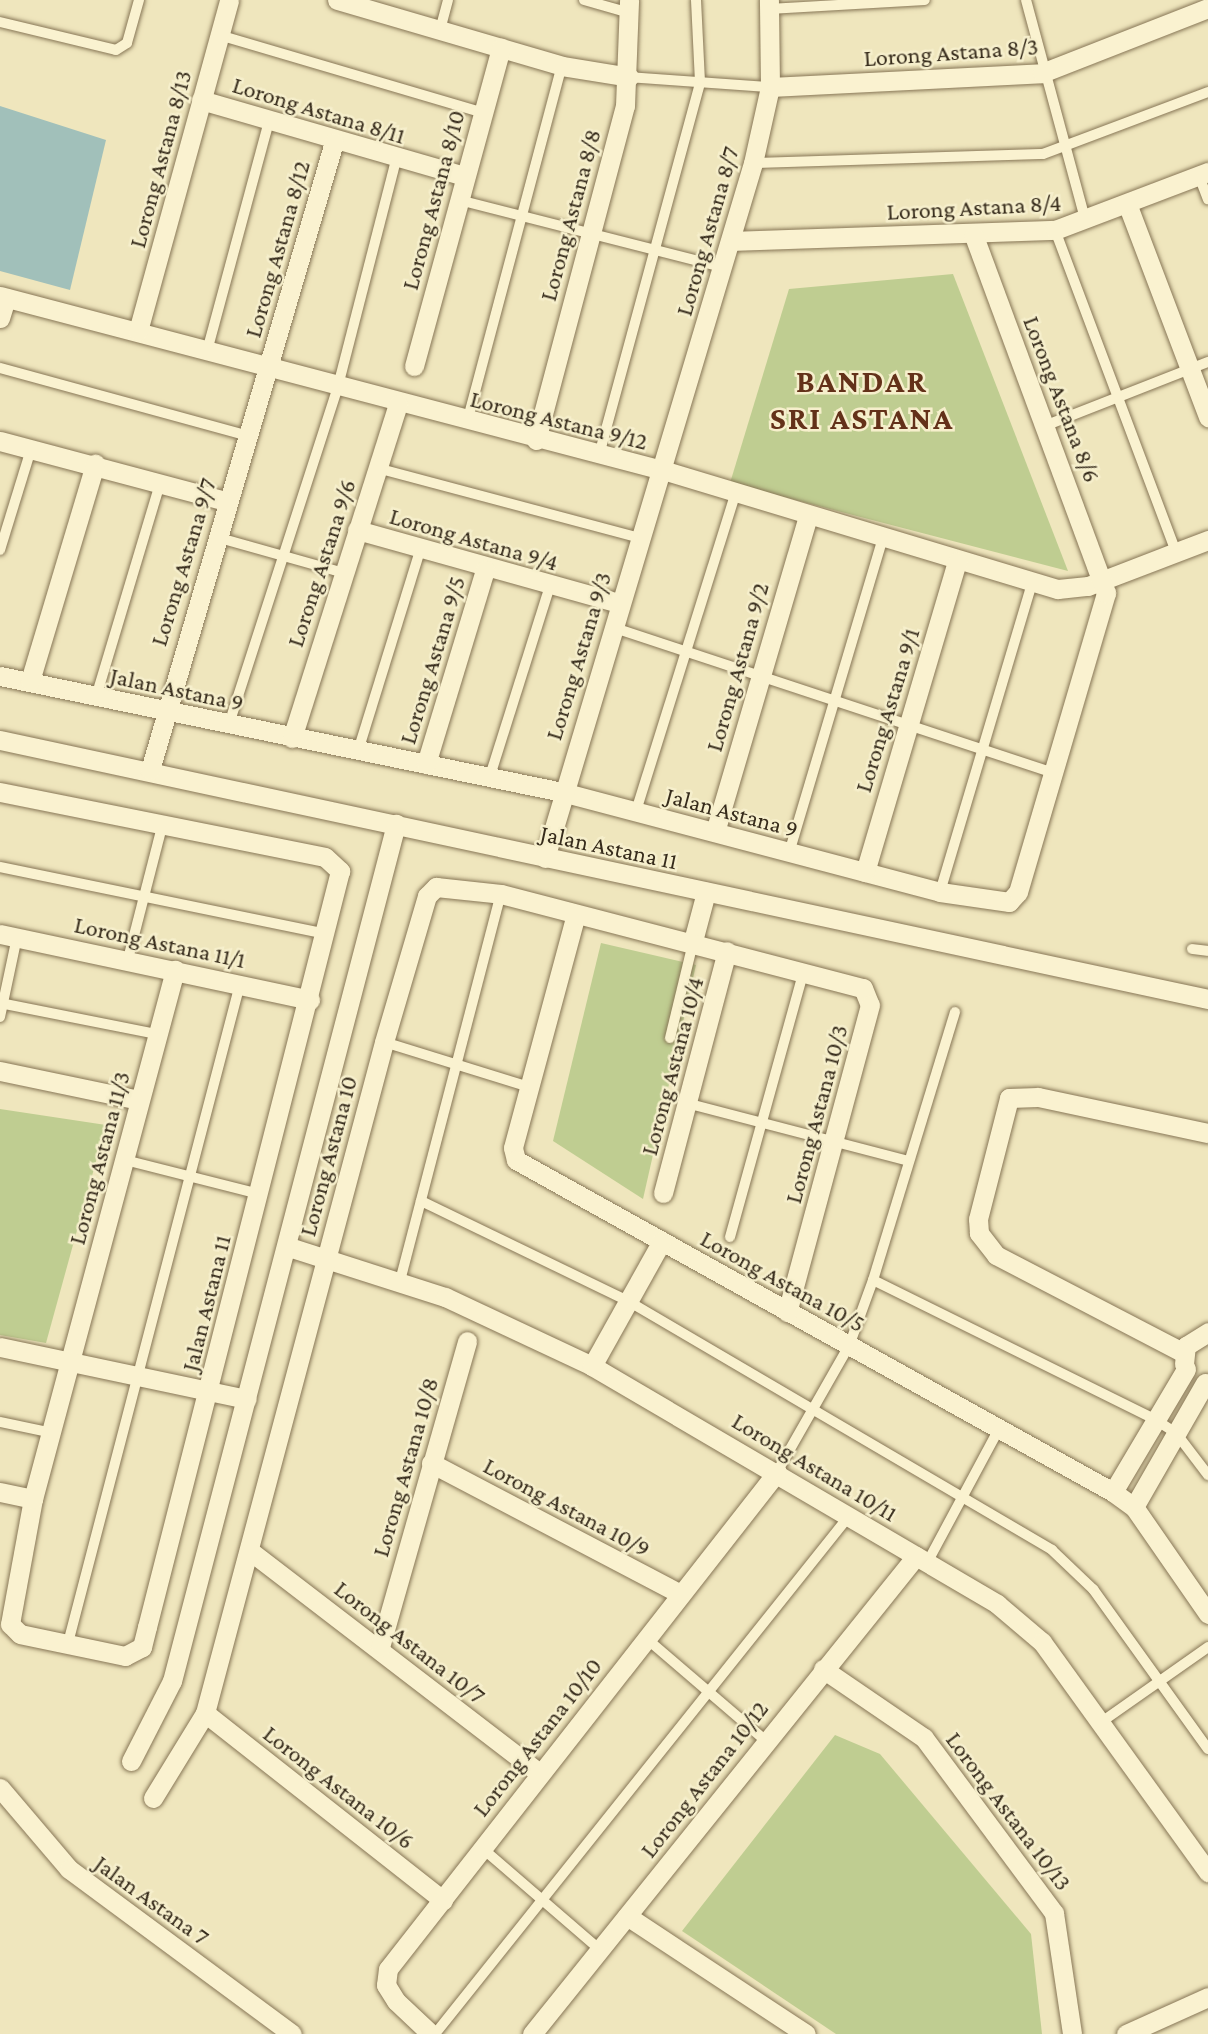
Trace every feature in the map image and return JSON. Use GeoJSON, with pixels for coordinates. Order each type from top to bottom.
{"type":"FeatureCollection","features":[{"type":"Feature","properties":{"kind":"street","name":"Lorong Astana 8/13"},"geometry":{"type":"LineString","coordinates":[[138,331],[229,0]]}},
{"type":"Feature","properties":{"kind":"street"},"geometry":{"type":"LineString","coordinates":[[338,0],[562,66],[629,77]]}},
{"type":"Feature","properties":{"kind":"street"},"geometry":{"type":"LineString","coordinates":[[1205,0],[1208,7]]}},
{"type":"Feature","properties":{"kind":"street","name":"Lorong Astana 8/7"},"geometry":{"type":"LineString","coordinates":[[666,471],[732,241],[770,87],[769,4]]}},
{"type":"Feature","properties":{"kind":"street","name":"Lorong Astana 8/8"},"geometry":{"type":"LineString","coordinates":[[536,440],[629,77],[630,6]]}},
{"type":"Feature","properties":{"kind":"street","name":"Lorong Astana 8/3"},"geometry":{"type":"LineString","coordinates":[[770,87],[1042,74],[1208,7]]}},
{"type":"Feature","properties":{"kind":"street","name":"Lorong Astana 8/10"},"geometry":{"type":"LineString","coordinates":[[414,366],[481,112],[501,48]]}},
{"type":"Feature","properties":{"kind":"street","name":"Lorong Astana 8/11"},"geometry":{"type":"LineString","coordinates":[[201,100],[396,160],[464,176]]}},
{"type":"Feature","properties":{"kind":"street","name":"Lorong Astana 8/12"},"geometry":{"type":"LineString","coordinates":[[268,369],[334,142]]}},
{"type":"Feature","properties":{"kind":"street","name":"Lorong Astana 8/4"},"geometry":{"type":"LineString","coordinates":[[732,241],[974,236],[1055,230],[1086,223],[1204,174]]}},
{"type":"Feature","properties":{"kind":"street"},"geometry":{"type":"LineString","coordinates":[[1128,206],[1199,365],[1208,417]]}},
{"type":"Feature","properties":{"kind":"street","name":"Lorong Astana 8/6"},"geometry":{"type":"LineString","coordinates":[[974,236],[1103,579]]}},
{"type":"Feature","properties":{"kind":"street"},"geometry":{"type":"LineString","coordinates":[[0,318],[3,297]]}},
{"type":"Feature","properties":{"kind":"street","name":"Lorong Astana 9/12"},"geometry":{"type":"LineString","coordinates":[[3,297],[138,331],[467,423],[666,471],[1032,583],[1073,589],[1103,579]]}},
{"type":"Feature","properties":{"kind":"street","name":"Lorong Astana 9/7"},"geometry":{"type":"LineString","coordinates":[[150,770],[225,501],[268,369]]}},
{"type":"Feature","properties":{"kind":"street","name":"Lorong Astana 9/6"},"geometry":{"type":"LineString","coordinates":[[292,738],[398,404]]}},
{"type":"Feature","properties":{"kind":"street"},"geometry":{"type":"LineString","coordinates":[[0,441],[95,464],[225,501]]}},
{"type":"Feature","properties":{"kind":"street"},"geometry":{"type":"LineString","coordinates":[[30,681],[95,464]]}},
{"type":"Feature","properties":{"kind":"street","name":"Lorong Astana 9/3"},"geometry":{"type":"LineString","coordinates":[[545,858],[618,603],[666,471]]}},
{"type":"Feature","properties":{"kind":"street","name":"Lorong Astana 9/2"},"geometry":{"type":"LineString","coordinates":[[715,832],[808,516]]}},
{"type":"Feature","properties":{"kind":"street","name":"Lorong Astana 9/4"},"geometry":{"type":"LineString","coordinates":[[357,530],[485,570],[618,603]]}},
{"type":"Feature","properties":{"kind":"street"},"geometry":{"type":"LineString","coordinates":[[1103,579],[1208,540]]}},
{"type":"Feature","properties":{"kind":"street","name":"Lorong Astana 9/1"},"geometry":{"type":"LineString","coordinates":[[864,872],[957,561]]}},
{"type":"Feature","properties":{"kind":"street","name":"Lorong Astana 9/5"},"geometry":{"type":"LineString","coordinates":[[426,764],[485,570]]}},
{"type":"Feature","properties":{"kind":"street","name":"Jalan Astana 9"},"geometry":{"type":"LineString","coordinates":[[0,676],[164,712],[491,776],[636,811],[940,892],[1009,902],[1018,892],[1104,605],[1103,579]]}},
{"type":"Feature","properties":{"kind":"street","name":"Jalan Astana 11"},"geometry":{"type":"LineString","coordinates":[[0,740],[150,770],[545,858],[1208,999]]}},
{"type":"Feature","properties":{"kind":"street","name":"Jalan Astana 11"},"geometry":{"type":"LineString","coordinates":[[0,793],[337,863],[340,881],[142,1647],[125,1656],[20,1634],[10,1624],[33,1499]]}},
{"type":"Feature","properties":{"kind":"street"},"geometry":{"type":"LineString","coordinates":[[131,1761],[169,1690],[289,1247],[396,824]]}},
{"type":"Feature","properties":{"kind":"street","name":"Lorong Astana 10"},"geometry":{"type":"LineString","coordinates":[[153,1798],[205,1713],[384,1042],[427,896],[452,885],[500,894],[805,970]]}},
{"type":"Feature","properties":{"kind":"street"},"geometry":{"type":"LineString","coordinates":[[693,941],[706,892]]}},
{"type":"Feature","properties":{"kind":"street","name":"Lorong Astana 10/5"},"geometry":{"type":"LineString","coordinates":[[576,914],[513,1148],[516,1160],[1113,1492],[1134,1507],[1208,1614]]}},
{"type":"Feature","properties":{"kind":"street","name":"Lorong Astana 11/1"},"geometry":{"type":"LineString","coordinates":[[9,935],[310,1000]]}},
{"type":"Feature","properties":{"kind":"street","name":"Lorong Astana 10/4"},"geometry":{"type":"LineString","coordinates":[[663,1193],[690,1104],[727,951]]}},
{"type":"Feature","properties":{"kind":"street","name":"Lorong Astana 11/3"},"geometry":{"type":"LineString","coordinates":[[33,1499],[175,970]]}},
{"type":"Feature","properties":{"kind":"street","name":"Lorong Astana 10/3"},"geometry":{"type":"LineString","coordinates":[[787,1312],[834,1145],[870,996],[805,970]]}},
{"type":"Feature","properties":{"kind":"street"},"geometry":{"type":"LineString","coordinates":[[0,1071],[139,1100]]}},
{"type":"Feature","properties":{"kind":"street"},"geometry":{"type":"LineString","coordinates":[[1134,1507],[1206,1383],[1185,1361],[996,1255],[979,1233],[978,1219],[1009,1098],[1038,1097],[1208,1133]]}},
{"type":"Feature","properties":{"kind":"street"},"geometry":{"type":"LineString","coordinates":[[592,1366],[662,1241]]}},
{"type":"Feature","properties":{"kind":"street","name":"Lorong Astana 10/11"},"geometry":{"type":"LineString","coordinates":[[289,1247],[400,1282],[592,1366],[777,1472],[1025,1624],[1208,1872]]}},
{"type":"Feature","properties":{"kind":"street"},"geometry":{"type":"LineString","coordinates":[[1113,1492],[1156,1420],[1185,1361],[1191,1339],[1208,1332]]}},
{"type":"Feature","properties":{"kind":"street","name":"Lorong Astana 10/8"},"geometry":{"type":"LineString","coordinates":[[380,1647],[467,1341]]}},
{"type":"Feature","properties":{"kind":"street"},"geometry":{"type":"LineString","coordinates":[[0,1347],[70,1359],[247,1399]]}},
{"type":"Feature","properties":{"kind":"street","name":"Lorong Astana 10/9"},"geometry":{"type":"LineString","coordinates":[[431,1463],[681,1594]]}},
{"type":"Feature","properties":{"kind":"street","name":"Lorong Astana 10/10"},"geometry":{"type":"LineString","coordinates":[[433,2034],[386,1985],[388,1969],[777,1472]]}},
{"type":"Feature","properties":{"kind":"street"},"geometry":{"type":"LineString","coordinates":[[0,1492],[33,1499]]}},
{"type":"Feature","properties":{"kind":"street","name":"Lorong Astana 10/7"},"geometry":{"type":"LineString","coordinates":[[250,1551],[380,1647],[539,1773]]}},
{"type":"Feature","properties":{"kind":"street","name":"Lorong Astana 10/12"},"geometry":{"type":"LineString","coordinates":[[533,2034],[765,1740],[823,1669],[921,1559]]}},
{"type":"Feature","properties":{"kind":"street","name":"Lorong Astana 10/13"},"geometry":{"type":"LineString","coordinates":[[823,1669],[924,1738],[1054,1913],[1072,2034]]}},
{"type":"Feature","properties":{"kind":"street","name":"Lorong Astana 10/6"},"geometry":{"type":"LineString","coordinates":[[205,1713],[443,1900]]}},
{"type":"Feature","properties":{"kind":"street","name":"Jalan Astana 7"},"geometry":{"type":"LineString","coordinates":[[0,1788],[69,1869],[292,2034]]}},
{"type":"Feature","properties":{"kind":"street"},"geometry":{"type":"LineString","coordinates":[[627,1916],[806,2034]]}},
{"type":"Feature","properties":{"kind":"street"},"geometry":{"type":"LineString","coordinates":[[1126,2034],[1208,1997]]}},
{"type":"Feature","properties":{"kind":"lane"},"geometry":{"type":"LineString","coordinates":[[0,22],[116,50],[127,43],[139,0]]}},
{"type":"Feature","properties":{"kind":"lane"},"geometry":{"type":"LineString","coordinates":[[440,30],[447,0]]}},
{"type":"Feature","properties":{"kind":"lane"},"geometry":{"type":"LineString","coordinates":[[584,0],[630,6]]}},
{"type":"Feature","properties":{"kind":"lane"},"geometry":{"type":"LineString","coordinates":[[598,456],[700,82],[696,0]]}},
{"type":"Feature","properties":{"kind":"lane"},"geometry":{"type":"LineString","coordinates":[[769,4],[925,0]]}},
{"type":"Feature","properties":{"kind":"lane"},"geometry":{"type":"LineString","coordinates":[[1026,0],[1061,150],[1086,223]]}},
{"type":"Feature","properties":{"kind":"lane"},"geometry":{"type":"LineString","coordinates":[[219,35],[481,112]]}},
{"type":"Feature","properties":{"kind":"lane"},"geometry":{"type":"LineString","coordinates":[[467,423],[525,216],[562,66]]}},
{"type":"Feature","properties":{"kind":"lane"},"geometry":{"type":"LineString","coordinates":[[629,77],[770,87]]}},
{"type":"Feature","properties":{"kind":"lane"},"geometry":{"type":"LineString","coordinates":[[753,163],[891,163],[1061,150],[1208,92]]}},
{"type":"Feature","properties":{"kind":"lane"},"geometry":{"type":"LineString","coordinates":[[207,351],[269,121]]}},
{"type":"Feature","properties":{"kind":"lane"},"geometry":{"type":"LineString","coordinates":[[229,725],[280,555],[338,386],[396,160]]}},
{"type":"Feature","properties":{"kind":"lane"},"geometry":{"type":"LineString","coordinates":[[1204,174],[1208,199]]}},
{"type":"Feature","properties":{"kind":"lane"},"geometry":{"type":"LineString","coordinates":[[458,200],[723,267]]}},
{"type":"Feature","properties":{"kind":"lane"},"geometry":{"type":"LineString","coordinates":[[1055,230],[1176,552]]}},
{"type":"Feature","properties":{"kind":"lane"},"geometry":{"type":"LineString","coordinates":[[1047,425],[1199,365]]}},
{"type":"Feature","properties":{"kind":"lane"},"geometry":{"type":"LineString","coordinates":[[0,368],[248,436]]}},
{"type":"Feature","properties":{"kind":"lane"},"geometry":{"type":"LineString","coordinates":[[0,550],[32,449]]}},
{"type":"Feature","properties":{"kind":"lane"},"geometry":{"type":"LineString","coordinates":[[377,468],[641,538]]}},
{"type":"Feature","properties":{"kind":"lane"},"geometry":{"type":"LineString","coordinates":[[96,697],[160,482]]}},
{"type":"Feature","properties":{"kind":"lane"},"geometry":{"type":"LineString","coordinates":[[636,811],[736,492]]}},
{"type":"Feature","properties":{"kind":"lane"},"geometry":{"type":"LineString","coordinates":[[216,537],[344,573]]}},
{"type":"Feature","properties":{"kind":"lane"},"geometry":{"type":"LineString","coordinates":[[789,853],[883,538]]}},
{"type":"Feature","properties":{"kind":"lane"},"geometry":{"type":"LineString","coordinates":[[358,751],[420,551]]}},
{"type":"Feature","properties":{"kind":"lane"},"geometry":{"type":"LineString","coordinates":[[940,892],[1032,583]]}},
{"type":"Feature","properties":{"kind":"lane"},"geometry":{"type":"LineString","coordinates":[[491,776],[550,586]]}},
{"type":"Feature","properties":{"kind":"lane"},"geometry":{"type":"LineString","coordinates":[[611,626],[836,698],[1053,773]]}},
{"type":"Feature","properties":{"kind":"lane"},"geometry":{"type":"LineString","coordinates":[[128,960],[162,827]]}},
{"type":"Feature","properties":{"kind":"lane"},"geometry":{"type":"LineString","coordinates":[[0,867],[327,935]]}},
{"type":"Feature","properties":{"kind":"lane"},"geometry":{"type":"LineString","coordinates":[[400,1282],[500,894]]}},
{"type":"Feature","properties":{"kind":"lane"},"geometry":{"type":"LineString","coordinates":[[0,1017],[9,935]]}},
{"type":"Feature","properties":{"kind":"lane"},"geometry":{"type":"LineString","coordinates":[[670,1038],[693,941]]}},
{"type":"Feature","properties":{"kind":"lane"},"geometry":{"type":"LineString","coordinates":[[1192,948],[1208,951]]}},
{"type":"Feature","properties":{"kind":"lane"},"geometry":{"type":"LineString","coordinates":[[730,1237],[805,970]]}},
{"type":"Feature","properties":{"kind":"lane"},"geometry":{"type":"LineString","coordinates":[[68,1643],[240,984]]}},
{"type":"Feature","properties":{"kind":"lane"},"geometry":{"type":"LineString","coordinates":[[1,1003],[157,1034]]}},
{"type":"Feature","properties":{"kind":"lane"},"geometry":{"type":"LineString","coordinates":[[777,1472],[849,1346],[873,1279],[955,1012]]}},
{"type":"Feature","properties":{"kind":"lane"},"geometry":{"type":"LineString","coordinates":[[384,1042],[528,1087]]}},
{"type":"Feature","properties":{"kind":"lane"},"geometry":{"type":"LineString","coordinates":[[690,1104],[834,1145],[909,1161]]}},
{"type":"Feature","properties":{"kind":"lane"},"geometry":{"type":"LineString","coordinates":[[125,1160],[259,1194]]}},
{"type":"Feature","properties":{"kind":"lane"},"geometry":{"type":"LineString","coordinates":[[421,1201],[628,1301],[812,1412],[964,1499],[1075,1569],[1208,1749]]}},
{"type":"Feature","properties":{"kind":"lane"},"geometry":{"type":"LineString","coordinates":[[873,1279],[1156,1420],[1176,1433],[1208,1475]]}},
{"type":"Feature","properties":{"kind":"lane"},"geometry":{"type":"LineString","coordinates":[[0,1422],[52,1433]]}},
{"type":"Feature","properties":{"kind":"lane"},"geometry":{"type":"LineString","coordinates":[[921,1559],[964,1499],[999,1429]]}},
{"type":"Feature","properties":{"kind":"lane"},"geometry":{"type":"LineString","coordinates":[[433,2034],[539,1898],[849,1516]]}},
{"type":"Feature","properties":{"kind":"lane"},"geometry":{"type":"LineString","coordinates":[[647,1639],[705,1692],[765,1740]]}},
{"type":"Feature","properties":{"kind":"lane"},"geometry":{"type":"LineString","coordinates":[[1100,1723],[1208,1647]]}},
{"type":"Feature","properties":{"kind":"lane"},"geometry":{"type":"LineString","coordinates":[[482,1847],[599,1949]]}},
{"type":"Feature","properties":{"kind":"green space"},"geometry":{"type":"Polygon","coordinates":[[[953,274],[1068,571],[730,483],[789,289],[953,274]]]}},
{"type":"Feature","properties":{"kind":"green space"},"geometry":{"type":"Polygon","coordinates":[[[601,943],[696,965],[643,1199],[553,1141],[601,943]]]}},
{"type":"Feature","properties":{"kind":"green space"},"geometry":{"type":"Polygon","coordinates":[[[0,1109],[106,1125],[46,1343],[0,1335],[0,1109]]]}},
{"type":"Feature","properties":{"kind":"green space"},"geometry":{"type":"Polygon","coordinates":[[[835,1735],[880,1754],[1031,1934],[1042,2034],[836,2034],[682,1931],[835,1735]]]}},
{"type":"Feature","properties":{"kind":"water"},"geometry":{"type":"Polygon","coordinates":[[[0,106],[106,140],[70,290],[0,271],[0,106]]]}},
{"type":"Feature","properties":{"kind":"district","name":"BANDAR SRI ASTANA"},"geometry":{"type":"Point","coordinates":[862,400]}}]}
